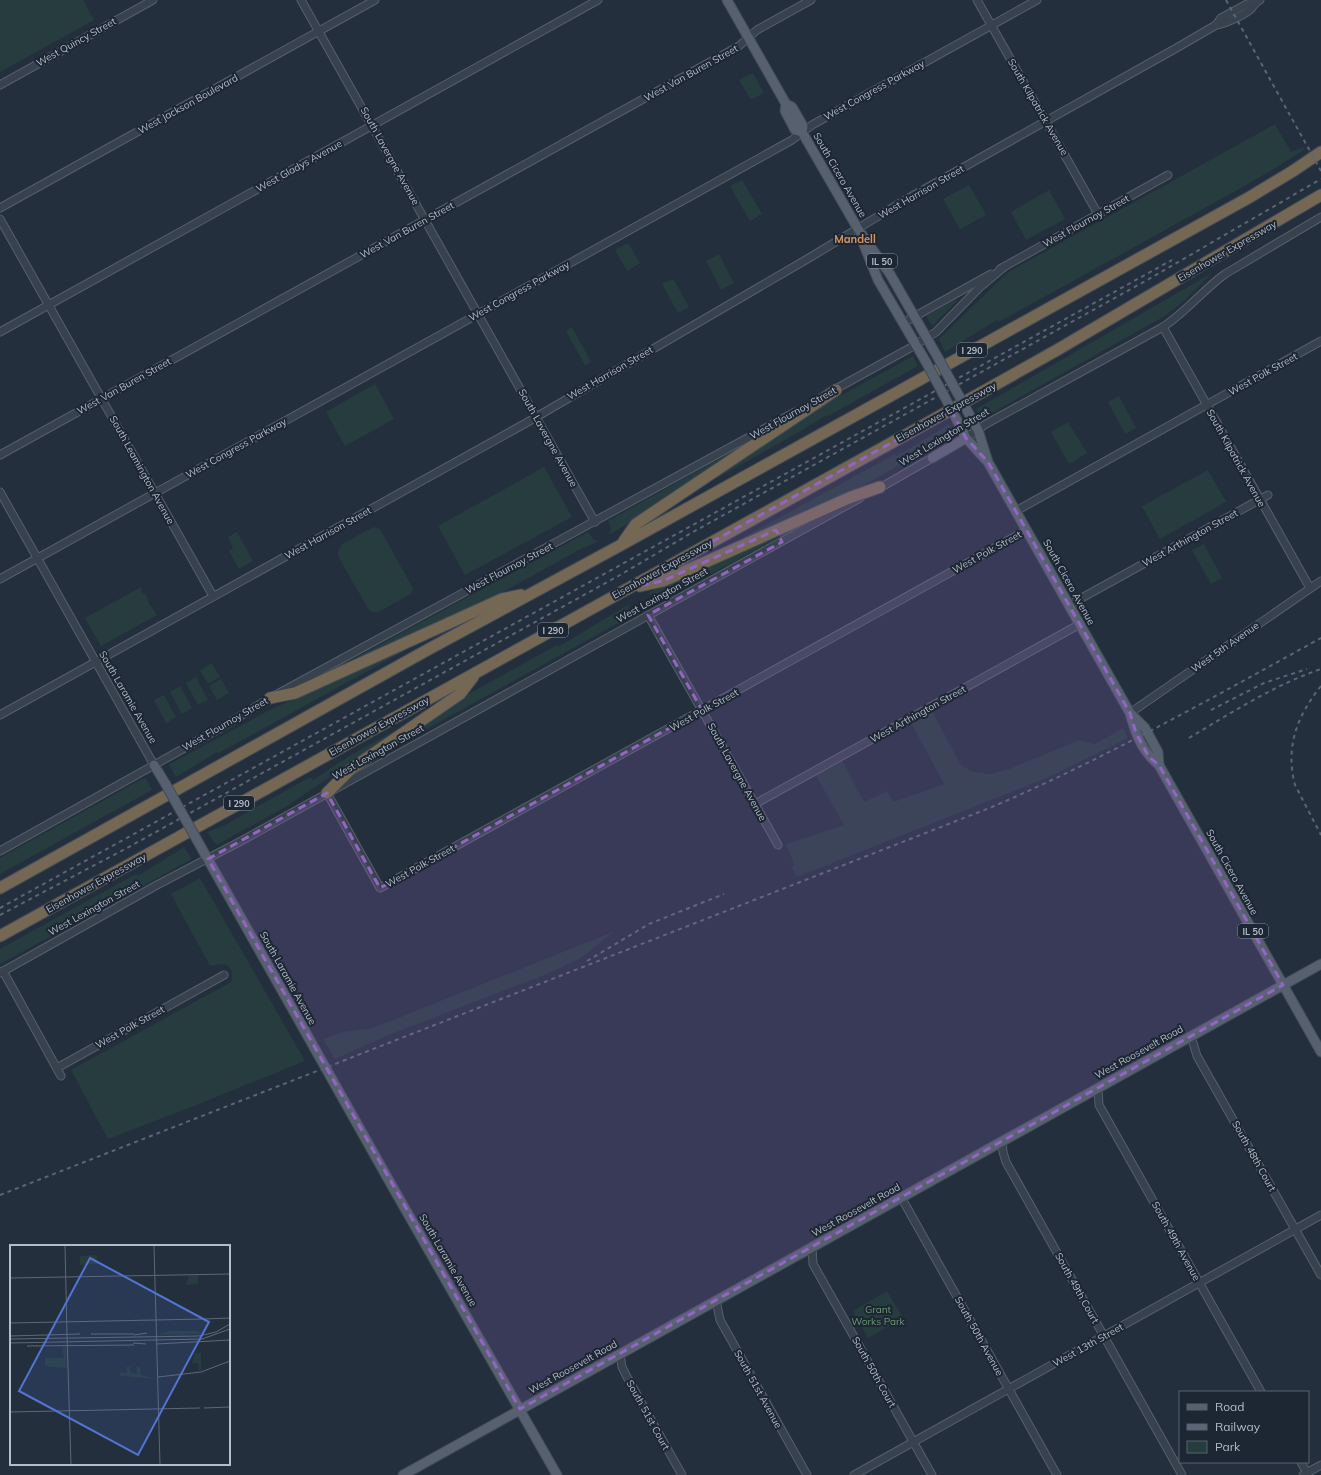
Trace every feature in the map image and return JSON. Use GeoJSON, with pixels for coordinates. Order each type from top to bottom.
{"type":"FeatureCollection","features":[{"type":"Feature","properties":{"kind":"highway","name":"I 290"},"geometry":{"type":"LineString","coordinates":[[0,888],[429,649],[621,545],[1243,201],[1321,152]]}},
{"type":"Feature","properties":{"kind":"highway","name":"Eisenhower Expressway"},"geometry":{"type":"LineString","coordinates":[[0,936],[1057,350],[1321,195]]}},
{"type":"Feature","properties":{"kind":"highway"},"geometry":{"type":"LineString","coordinates":[[621,545],[636,524],[836,390]]}},
{"type":"Feature","properties":{"kind":"highway"},"geometry":{"type":"LineString","coordinates":[[628,588],[662,581],[849,498],[880,487]]}},
{"type":"Feature","properties":{"kind":"highway"},"geometry":{"type":"LineString","coordinates":[[270,698],[295,693],[502,599],[536,591]]}},
{"type":"Feature","properties":{"kind":"highway"},"geometry":{"type":"LineString","coordinates":[[327,793],[351,769],[460,694],[478,672]]}},
{"type":"Feature","properties":{"kind":"main road","name":"South Cicero Avenue"},"geometry":{"type":"LineString","coordinates":[[727,0],[786,104],[792,107],[803,126],[802,132],[858,229],[882,261],[915,316],[978,430],[988,462],[1130,713],[1145,728],[1158,752],[1159,765],[1321,1052]]}},
{"type":"Feature","properties":{"kind":"main road","name":"South Cicero Avenue"},"geometry":{"type":"LineString","coordinates":[[858,229],[878,280],[916,344],[966,438],[988,462]]}},
{"type":"Feature","properties":{"kind":"main road","name":"West Lexington Street"},"geometry":{"type":"LineString","coordinates":[[932,458],[966,438]]}},
{"type":"Feature","properties":{"kind":"main road","name":"South Laramie Avenue"},"geometry":{"type":"LineString","coordinates":[[154,765],[198,840],[392,1186],[557,1475]]}},
{"type":"Feature","properties":{"kind":"main road","name":"West Roosevelt Road"},"geometry":{"type":"LineString","coordinates":[[402,1475],[1321,964]]}},
{"type":"Feature","properties":{"kind":"street","name":"West Quincy Street"},"geometry":{"type":"LineString","coordinates":[[0,85],[153,0]]}},
{"type":"Feature","properties":{"kind":"street","name":"South Lavergne Avenue"},"geometry":{"type":"LineString","coordinates":[[301,0],[479,314],[594,522]]}},
{"type":"Feature","properties":{"kind":"street","name":"West Jackson Boulevard"},"geometry":{"type":"LineString","coordinates":[[0,208],[375,0]]}},
{"type":"Feature","properties":{"kind":"street","name":"West Gladys Avenue"},"geometry":{"type":"LineString","coordinates":[[0,332],[598,0]]}},
{"type":"Feature","properties":{"kind":"street","name":"West Van Buren Street"},"geometry":{"type":"LineString","coordinates":[[0,455],[739,46],[757,30],[811,0]]}},
{"type":"Feature","properties":{"kind":"street","name":"South Kilpatrick Avenue"},"geometry":{"type":"LineString","coordinates":[[977,0],[1098,214]]}},
{"type":"Feature","properties":{"kind":"street","name":"West Congress Parkway"},"geometry":{"type":"LineString","coordinates":[[0,579],[792,140],[812,125],[1036,0]]}},
{"type":"Feature","properties":{"kind":"street","name":"West Harrison Street"},"geometry":{"type":"LineString","coordinates":[[0,715],[536,416],[858,229],[905,200],[1216,25],[1224,24],[1250,9],[1258,1]]}},
{"type":"Feature","properties":{"kind":"street","name":"West Flournoy Street"},"geometry":{"type":"LineString","coordinates":[[903,322],[1168,175]]}},
{"type":"Feature","properties":{"kind":"street","name":"West Lexington Street"},"geometry":{"type":"LineString","coordinates":[[966,438],[1163,327],[1185,311],[1212,283],[1225,274],[1321,218]]}},
{"type":"Feature","properties":{"kind":"street","name":"South Leamington Avenue"},"geometry":{"type":"LineString","coordinates":[[0,219],[213,596]]}},
{"type":"Feature","properties":{"kind":"street","name":"West Flournoy Street"},"geometry":{"type":"LineString","coordinates":[[0,850],[422,614],[836,390],[927,338],[936,332],[980,287],[1004,267]]}},
{"type":"Feature","properties":{"kind":"street","name":"South Kilpatrick Avenue"},"geometry":{"type":"LineString","coordinates":[[1163,327],[1310,588]]}},
{"type":"Feature","properties":{"kind":"street","name":"West Polk Street"},"geometry":{"type":"LineString","coordinates":[[1016,511],[1321,341]]}},
{"type":"Feature","properties":{"kind":"street","name":"West Lexington Street"},"geometry":{"type":"LineString","coordinates":[[2,972],[932,458]]}},
{"type":"Feature","properties":{"kind":"street","name":"South Laramie Avenue"},"geometry":{"type":"LineString","coordinates":[[0,492],[154,765]]}},
{"type":"Feature","properties":{"kind":"street","name":"West Arthington Street"},"geometry":{"type":"LineString","coordinates":[[1069,605],[1268,495]]}},
{"type":"Feature","properties":{"kind":"street","name":"West Polk Street"},"geometry":{"type":"LineString","coordinates":[[327,793],[380,888],[1027,530]]}},
{"type":"Feature","properties":{"kind":"street","name":"West 5th Avenue"},"geometry":{"type":"LineString","coordinates":[[1130,713],[1321,580]]}},
{"type":"Feature","properties":{"kind":"street","name":"South Lavergne Avenue"},"geometry":{"type":"LineString","coordinates":[[648,615],[756,804],[778,846]]}},
{"type":"Feature","properties":{"kind":"street","name":"West Arthington Street"},"geometry":{"type":"LineString","coordinates":[[756,804],[1080,624]]}},
{"type":"Feature","properties":{"kind":"street"},"geometry":{"type":"LineString","coordinates":[[2,972],[62,1076]]}},
{"type":"Feature","properties":{"kind":"street","name":"West Polk Street"},"geometry":{"type":"LineString","coordinates":[[57,1068],[224,975]]}},
{"type":"Feature","properties":{"kind":"street","name":"South 48th Court"},"geometry":{"type":"LineString","coordinates":[[1191,1036],[1197,1056],[1321,1275]]}},
{"type":"Feature","properties":{"kind":"street","name":"South 49th Avenue"},"geometry":{"type":"LineString","coordinates":[[1098,1088],[1099,1105],[1260,1391]]}},
{"type":"Feature","properties":{"kind":"street","name":"South 49th Court"},"geometry":{"type":"LineString","coordinates":[[1002,1141],[1006,1162],[1182,1475]]}},
{"type":"Feature","properties":{"kind":"street","name":"South 50th Avenue"},"geometry":{"type":"LineString","coordinates":[[901,1197],[1057,1475]]}},
{"type":"Feature","properties":{"kind":"street","name":"West 13th Street"},"geometry":{"type":"LineString","coordinates":[[854,1475],[1321,1215]]}},
{"type":"Feature","properties":{"kind":"street","name":"South 50th Court"},"geometry":{"type":"LineString","coordinates":[[812,1247],[812,1259],[815,1268],[932,1475]]}},
{"type":"Feature","properties":{"kind":"street","name":"South 51st Avenue"},"geometry":{"type":"LineString","coordinates":[[716,1300],[720,1320],[807,1475]]}},
{"type":"Feature","properties":{"kind":"street","name":"South 51st Court"},"geometry":{"type":"LineString","coordinates":[[620,1354],[622,1367],[627,1377],[682,1475]]}},
{"type":"Feature","properties":{"kind":"street"},"geometry":{"type":"LineString","coordinates":[[1300,1463],[1306,1474],[1321,1465]]}},
{"type":"Feature","properties":{"kind":"highlighted area"},"geometry":{"type":"Polygon","coordinates":[[[951,410],[966,438],[988,462],[1130,713],[1136,733],[1149,757],[1159,765],[1283,985],[520,1409],[208,859],[327,793],[380,888],[702,710],[648,615],[782,542],[776,530],[663,581],[628,588],[951,410]]]}},
{"type":"Feature","properties":{"kind":"green space"},"geometry":{"type":"Polygon","coordinates":[[[0,0],[83,0],[94,20],[0,72],[0,0]]]}},
{"type":"Feature","properties":{"kind":"green space"},"geometry":{"type":"Polygon","coordinates":[[[753,73],[764,93],[751,100],[739,80],[753,73]]]}},
{"type":"Feature","properties":{"kind":"green space"},"geometry":{"type":"Polygon","coordinates":[[[1275,124],[1291,152],[1304,147],[1305,149],[1248,184],[999,322],[997,320],[995,321],[945,352],[939,339],[1012,270],[1275,124]]]}},
{"type":"Feature","properties":{"kind":"green space"},"geometry":{"type":"Polygon","coordinates":[[[742,180],[762,214],[750,221],[730,186],[742,180]]]}},
{"type":"Feature","properties":{"kind":"green space"},"geometry":{"type":"Polygon","coordinates":[[[969,185],[986,215],[960,229],[943,199],[969,185]]]}},
{"type":"Feature","properties":{"kind":"green space"},"geometry":{"type":"Polygon","coordinates":[[[1049,190],[1065,219],[1026,240],[1011,212],[1049,190]]]}},
{"type":"Feature","properties":{"kind":"green space"},"geometry":{"type":"Polygon","coordinates":[[[628,243],[640,263],[627,271],[615,250],[628,243]]]}},
{"type":"Feature","properties":{"kind":"green space"},"geometry":{"type":"Polygon","coordinates":[[[719,254],[734,283],[721,290],[706,261],[719,254]]]}},
{"type":"Feature","properties":{"kind":"green space"},"geometry":{"type":"Polygon","coordinates":[[[1212,273],[1184,301],[1165,316],[981,419],[976,409],[1212,273]]]}},
{"type":"Feature","properties":{"kind":"green space"},"geometry":{"type":"Polygon","coordinates":[[[673,279],[689,307],[678,313],[662,284],[673,279]]]}},
{"type":"Feature","properties":{"kind":"green space"},"geometry":{"type":"Polygon","coordinates":[[[956,299],[957,301],[932,326],[926,316],[956,299]]]}},
{"type":"Feature","properties":{"kind":"green space"},"geometry":{"type":"Polygon","coordinates":[[[572,327],[591,362],[585,365],[566,331],[572,327]]]}},
{"type":"Feature","properties":{"kind":"green space"},"geometry":{"type":"Polygon","coordinates":[[[913,356],[918,366],[828,416],[827,415],[717,478],[716,476],[822,406],[913,356]]]}},
{"type":"Feature","properties":{"kind":"green space"},"geometry":{"type":"Polygon","coordinates":[[[375,384],[394,419],[345,446],[326,412],[375,384]]]}},
{"type":"Feature","properties":{"kind":"green space"},"geometry":{"type":"Polygon","coordinates":[[[1119,396],[1136,428],[1125,434],[1108,402],[1119,396]]]}},
{"type":"Feature","properties":{"kind":"green space"},"geometry":{"type":"Polygon","coordinates":[[[1068,422],[1087,453],[1069,464],[1051,432],[1068,422]]]}},
{"type":"Feature","properties":{"kind":"green space"},"geometry":{"type":"Polygon","coordinates":[[[949,424],[954,434],[863,486],[745,540],[744,537],[895,454],[897,456],[949,424]]]}},
{"type":"Feature","properties":{"kind":"green space"},"geometry":{"type":"Polygon","coordinates":[[[760,436],[609,535],[611,528],[608,521],[760,436]]]}},
{"type":"Feature","properties":{"kind":"green space"},"geometry":{"type":"Polygon","coordinates":[[[544,467],[572,517],[465,575],[438,526],[544,467]]]}},
{"type":"Feature","properties":{"kind":"green space"},"geometry":{"type":"Polygon","coordinates":[[[1208,470],[1226,502],[1160,539],[1142,506],[1208,470]]]}},
{"type":"Feature","properties":{"kind":"green space"},"geometry":{"type":"Polygon","coordinates":[[[814,519],[656,603],[654,595],[647,594],[660,586],[814,519]]]}},
{"type":"Feature","properties":{"kind":"green space"},"geometry":{"type":"Polygon","coordinates":[[[374,527],[380,529],[413,590],[409,595],[378,612],[369,610],[339,558],[338,552],[342,544],[374,527]]]}},
{"type":"Feature","properties":{"kind":"green space"},"geometry":{"type":"Polygon","coordinates":[[[237,532],[253,561],[239,569],[229,551],[233,548],[228,537],[237,532]]]}},
{"type":"Feature","properties":{"kind":"green space"},"geometry":{"type":"Polygon","coordinates":[[[588,532],[594,540],[599,541],[579,550],[478,606],[318,678],[588,532]]]}},
{"type":"Feature","properties":{"kind":"green space"},"geometry":{"type":"Polygon","coordinates":[[[1204,544],[1222,578],[1211,584],[1192,550],[1204,544]]]}},
{"type":"Feature","properties":{"kind":"green space"},"geometry":{"type":"Polygon","coordinates":[[[141,587],[142,593],[146,595],[150,605],[157,615],[101,646],[85,618],[141,587]]]}},
{"type":"Feature","properties":{"kind":"green space"},"geometry":{"type":"Polygon","coordinates":[[[631,603],[628,610],[633,615],[376,757],[456,701],[557,645],[558,647],[631,603]]]}},
{"type":"Feature","properties":{"kind":"green space"},"geometry":{"type":"Polygon","coordinates":[[[403,648],[404,651],[219,753],[217,752],[176,777],[169,765],[268,711],[403,648]]]}},
{"type":"Feature","properties":{"kind":"green space"},"geometry":{"type":"Polygon","coordinates":[[[212,663],[220,677],[208,684],[200,670],[212,663]]]}},
{"type":"Feature","properties":{"kind":"green space"},"geometry":{"type":"Polygon","coordinates":[[[196,677],[208,700],[198,705],[186,683],[196,677]]]}},
{"type":"Feature","properties":{"kind":"green space"},"geometry":{"type":"Polygon","coordinates":[[[221,679],[229,693],[217,700],[209,686],[221,679]]]}},
{"type":"Feature","properties":{"kind":"green space"},"geometry":{"type":"Polygon","coordinates":[[[180,686],[192,708],[182,714],[170,692],[180,686]]]}},
{"type":"Feature","properties":{"kind":"green space"},"geometry":{"type":"Polygon","coordinates":[[[164,695],[176,717],[166,723],[154,700],[164,695]]]}},
{"type":"Feature","properties":{"kind":"green space"},"geometry":{"type":"Polygon","coordinates":[[[932,711],[961,765],[973,772],[991,774],[1009,769],[1079,740],[1095,744],[1123,728],[1128,738],[1047,778],[797,877],[792,869],[794,864],[786,844],[844,825],[815,774],[842,760],[864,802],[887,791],[893,802],[944,784],[911,723],[932,711]]]}},
{"type":"Feature","properties":{"kind":"green space"},"geometry":{"type":"Polygon","coordinates":[[[417,718],[284,808],[216,845],[207,832],[225,825],[310,777],[313,780],[351,755],[417,718]]]}},
{"type":"Feature","properties":{"kind":"green space"},"geometry":{"type":"Polygon","coordinates":[[[142,779],[146,779],[152,790],[0,874],[0,858],[142,779]]]}},
{"type":"Feature","properties":{"kind":"green space"},"geometry":{"type":"Polygon","coordinates":[[[184,847],[191,858],[190,860],[0,964],[0,949],[136,874],[138,876],[184,847]]]}},
{"type":"Feature","properties":{"kind":"green space"},"geometry":{"type":"Polygon","coordinates":[[[200,878],[305,1061],[108,1139],[71,1070],[231,982],[232,973],[227,965],[221,964],[210,966],[171,894],[200,878]]]}},
{"type":"Feature","properties":{"kind":"green space"},"geometry":{"type":"Polygon","coordinates":[[[615,931],[581,958],[552,972],[389,1035],[335,1059],[323,1039],[342,1032],[373,1028],[615,931]]]}},
{"type":"Feature","properties":{"kind":"green space","name":"Grant Works Park"},"geometry":{"type":"Polygon","coordinates":[[[887,1291],[903,1318],[868,1338],[853,1311],[887,1291]]]}},
{"type":"Feature","properties":{"kind":"railway"},"geometry":{"type":"LineString","coordinates":[[1226,0],[1321,171]]}},
{"type":"Feature","properties":{"kind":"railway"},"geometry":{"type":"LineString","coordinates":[[0,915],[127,848],[620,575],[693,532],[1149,279],[1321,179]]}},
{"type":"Feature","properties":{"kind":"railway"},"geometry":{"type":"LineString","coordinates":[[0,908],[1172,260]]}},
{"type":"Feature","properties":{"kind":"railway"},"geometry":{"type":"LineString","coordinates":[[0,1195],[992,807],[1117,748],[1321,638]]}},
{"type":"Feature","properties":{"kind":"railway"},"geometry":{"type":"LineString","coordinates":[[1211,710],[1264,683],[1307,669]]}},
{"type":"Feature","properties":{"kind":"railway"},"geometry":{"type":"LineString","coordinates":[[1189,738],[1270,691],[1321,669]]}},
{"type":"Feature","properties":{"kind":"railway"},"geometry":{"type":"LineString","coordinates":[[1321,686],[1305,709],[1300,720],[1295,732],[1291,758],[1295,785],[1321,835]]}},
{"type":"Feature","properties":{"kind":"railway"},"geometry":{"type":"LineString","coordinates":[[587,961],[649,924],[724,894]]}},
{"type":"Feature","properties":{"kind":"district","name":"Mandell"},"geometry":{"type":"Point","coordinates":[855,239]}}]}
